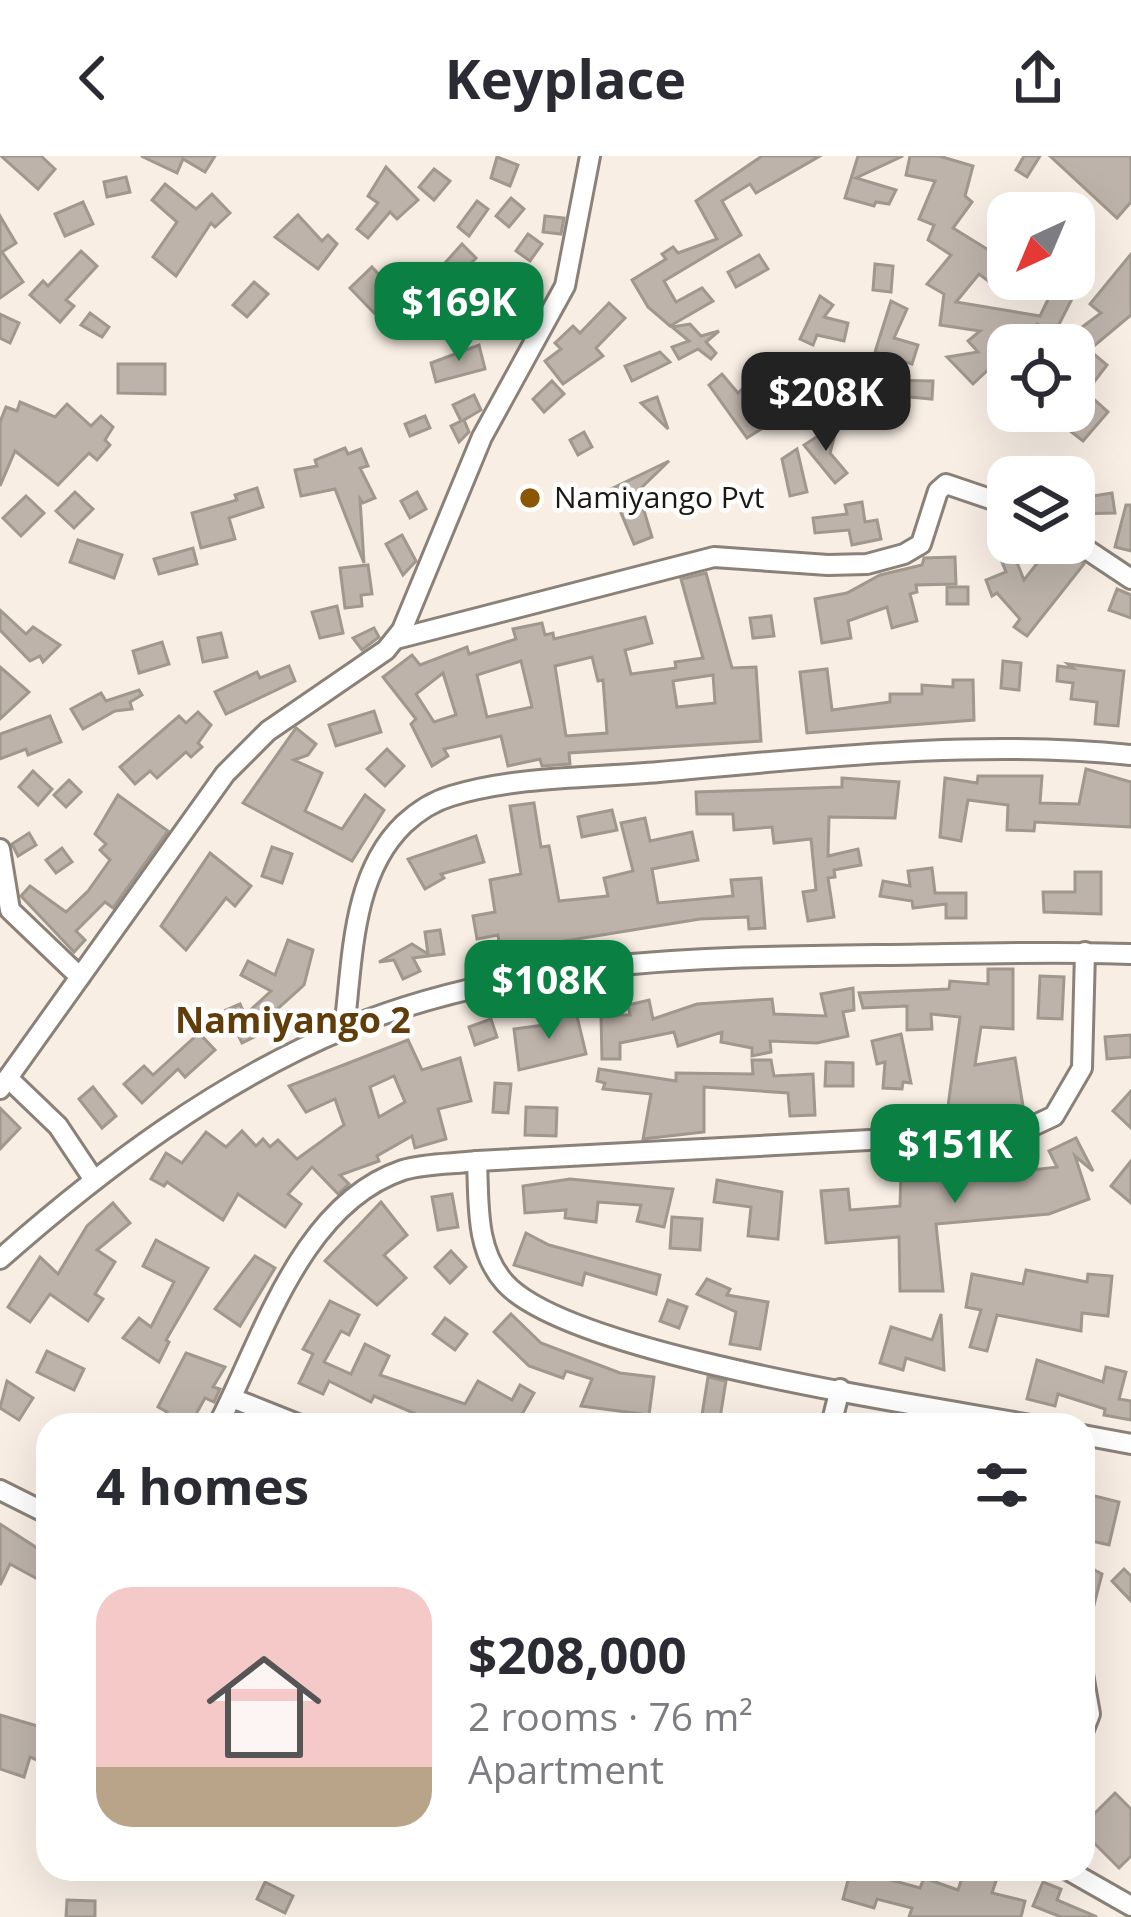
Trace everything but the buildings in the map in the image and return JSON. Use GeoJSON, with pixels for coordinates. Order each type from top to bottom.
{"type":"FeatureCollection","features":[{"type":"Feature","properties":{"kind":"street"},"geometry":{"type":"LineString","coordinates":[[396,639],[482,437],[565,286],[590,156]]}},
{"type":"Feature","properties":{"kind":"street"},"geometry":{"type":"LineString","coordinates":[[94,1180],[58,1126],[4,1084],[225,774],[268,731],[396,639],[714,557],[828,566],[867,564],[904,554],[920,544],[938,491],[946,484],[987,498]]}},
{"type":"Feature","properties":{"kind":"street"},"geometry":{"type":"LineString","coordinates":[[1095,555],[1131,579]]}},
{"type":"Feature","properties":{"kind":"street"},"geometry":{"type":"LineString","coordinates":[[344,1029],[367,880],[404,824],[446,797],[494,786],[778,761],[1048,746],[1131,755]]}},
{"type":"Feature","properties":{"kind":"street"},"geometry":{"type":"LineString","coordinates":[[0,849],[5,906],[80,976]]}},
{"type":"Feature","properties":{"kind":"street"},"geometry":{"type":"LineString","coordinates":[[224,1413],[302,1258],[328,1223],[366,1189],[405,1169],[477,1161],[1020,1132],[1054,1116],[1082,1068],[1084,952]]}},
{"type":"Feature","properties":{"kind":"street"},"geometry":{"type":"LineString","coordinates":[[0,1259],[94,1180],[244,1081],[344,1029],[450,993],[585,970],[771,956],[1131,954]]}},
{"type":"Feature","properties":{"kind":"street"},"geometry":{"type":"LineString","coordinates":[[477,1161],[480,1232],[489,1260],[524,1300],[558,1319],[716,1364],[967,1413]]}},
{"type":"Feature","properties":{"kind":"street"},"geometry":{"type":"LineString","coordinates":[[834,1413],[840,1389]]}},
{"type":"Feature","properties":{"kind":"street"},"geometry":{"type":"LineString","coordinates":[[232,1398],[270,1413]]}},
{"type":"Feature","properties":{"kind":"street"},"geometry":{"type":"LineString","coordinates":[[1095,1437],[1131,1444]]}},
{"type":"Feature","properties":{"kind":"street"},"geometry":{"type":"LineString","coordinates":[[0,1490],[36,1508]]}},
{"type":"Feature","properties":{"kind":"street"},"geometry":{"type":"LineString","coordinates":[[1087,1881],[1131,1906]]}},
{"type":"Feature","properties":{"kind":"place","name":"Namiyango Pvt"},"geometry":{"type":"Point","coordinates":[530,498]}},
{"type":"Feature","properties":{"kind":"district","name":"Namiyango 2"},"geometry":{"type":"Point","coordinates":[293,1020]}}]}
